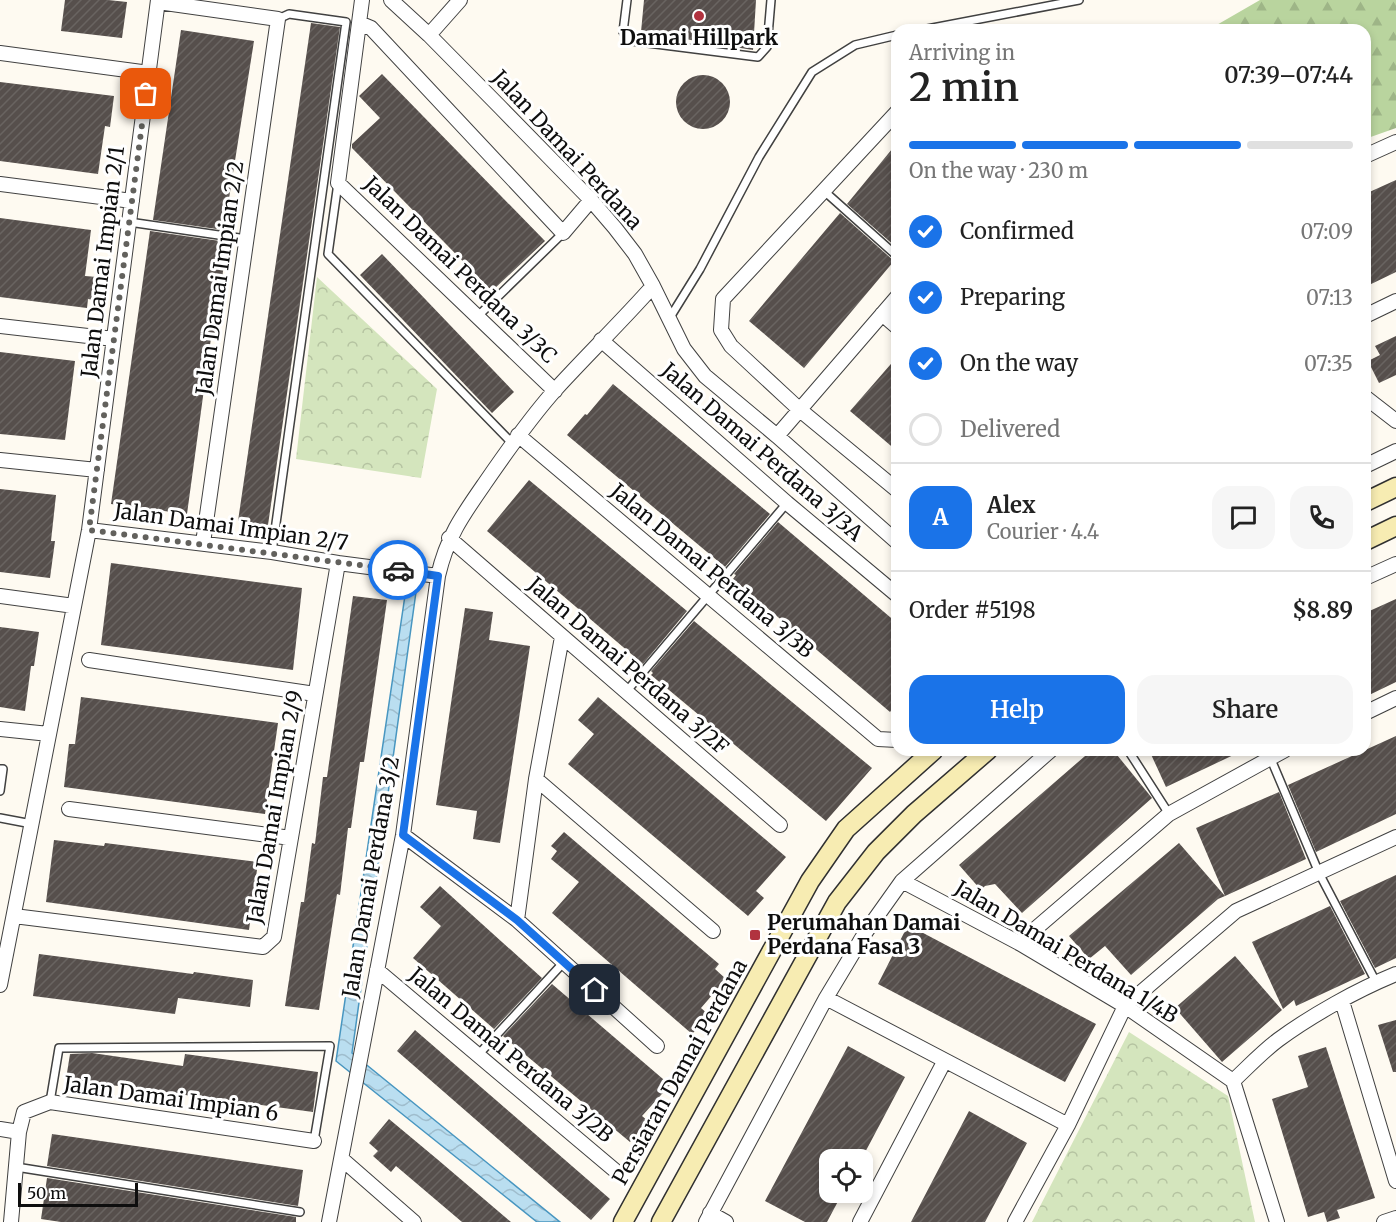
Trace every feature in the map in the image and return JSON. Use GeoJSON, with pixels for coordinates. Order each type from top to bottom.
{"type":"FeatureCollection","features":[{"type":"Feature","properties":{"kind":"main road"},"geometry":{"type":"LineString","coordinates":[[1371,499],[1396,487]]}},
{"type":"Feature","properties":{"kind":"main road"},"geometry":{"type":"LineString","coordinates":[[1371,538],[1396,526]]}},
{"type":"Feature","properties":{"kind":"main road","name":"Persiaran Damai Perdana"},"geometry":{"type":"LineString","coordinates":[[623,1222],[810,881],[846,830],[927,756]]}},
{"type":"Feature","properties":{"kind":"main road"},"geometry":{"type":"LineString","coordinates":[[661,1222],[837,902],[884,845],[914,814],[981,756]]}},
{"type":"Feature","properties":{"kind":"street","name":"Jalan Damai Perdana 3/3C"},"geometry":{"type":"LineString","coordinates":[[362,0],[338,183],[555,391]]}},
{"type":"Feature","properties":{"kind":"street","name":"Jalan Damai Perdana"},"geometry":{"type":"LineString","coordinates":[[391,0],[429,35],[591,200],[635,254],[684,350],[705,376],[891,537]]}},
{"type":"Feature","properties":{"kind":"street"},"geometry":{"type":"LineString","coordinates":[[429,35],[460,0]]}},
{"type":"Feature","properties":{"kind":"street"},"geometry":{"type":"LineString","coordinates":[[158,1],[278,19]]}},
{"type":"Feature","properties":{"kind":"street","name":"Jalan Damai Impian 2/1"},"geometry":{"type":"LineString","coordinates":[[0,985],[89,530],[158,1]]}},
{"type":"Feature","properties":{"kind":"street","name":"Jalan Damai Impian 2/2"},"geometry":{"type":"LineString","coordinates":[[203,543],[278,19]]}},
{"type":"Feature","properties":{"kind":"street"},"geometry":{"type":"LineString","coordinates":[[358,23],[371,28],[563,233],[591,200]]}},
{"type":"Feature","properties":{"kind":"street"},"geometry":{"type":"LineString","coordinates":[[0,53],[148,73]]}},
{"type":"Feature","properties":{"kind":"street"},"geometry":{"type":"LineString","coordinates":[[891,118],[723,299],[721,330],[731,346],[800,410],[891,485]]}},
{"type":"Feature","properties":{"kind":"street"},"geometry":{"type":"LineString","coordinates":[[1371,153],[1396,142]]}},
{"type":"Feature","properties":{"kind":"street"},"geometry":{"type":"LineString","coordinates":[[0,184],[132,201]]}},
{"type":"Feature","properties":{"kind":"street","name":"Jalan Damai Perdana 3/2"},"geometry":{"type":"LineString","coordinates":[[329,1222],[343,1160],[403,835],[438,576],[449,538],[515,439],[601,340],[653,286]]}},
{"type":"Feature","properties":{"kind":"street"},"geometry":{"type":"LineString","coordinates":[[1371,313],[1396,301]]}},
{"type":"Feature","properties":{"kind":"street"},"geometry":{"type":"LineString","coordinates":[[777,436],[891,304]]}},
{"type":"Feature","properties":{"kind":"street"},"geometry":{"type":"LineString","coordinates":[[882,315],[891,322]]}},
{"type":"Feature","properties":{"kind":"street"},"geometry":{"type":"LineString","coordinates":[[0,326],[114,339]]}},
{"type":"Feature","properties":{"kind":"street","name":"Jalan Damai Perdana 3/3A"},"geometry":{"type":"LineString","coordinates":[[601,340],[787,503],[891,590]]}},
{"type":"Feature","properties":{"kind":"street"},"geometry":{"type":"LineString","coordinates":[[1371,402],[1396,421]]}},
{"type":"Feature","properties":{"kind":"street","name":"Jalan Damai Perdana 3/3B"},"geometry":{"type":"LineString","coordinates":[[515,439],[708,595],[878,739],[891,740]]}},
{"type":"Feature","properties":{"kind":"street"},"geometry":{"type":"LineString","coordinates":[[1371,463],[1396,451]]}},
{"type":"Feature","properties":{"kind":"street"},"geometry":{"type":"LineString","coordinates":[[0,460],[97,470]]}},
{"type":"Feature","properties":{"kind":"street","name":"Jalan Damai Impian 2/7"},"geometry":{"type":"LineString","coordinates":[[89,530],[272,552],[438,576]]}},
{"type":"Feature","properties":{"kind":"street","name":"Jalan Damai Perdana 3/2F"},"geometry":{"type":"LineString","coordinates":[[449,538],[780,825]]}},
{"type":"Feature","properties":{"kind":"street","name":"Jalan Damai Impian 2/9"},"geometry":{"type":"LineString","coordinates":[[14,916],[263,947],[274,937],[338,563]]}},
{"type":"Feature","properties":{"kind":"street"},"geometry":{"type":"LineString","coordinates":[[1371,575],[1396,564]]}},
{"type":"Feature","properties":{"kind":"street"},"geometry":{"type":"LineString","coordinates":[[0,596],[74,606]]}},
{"type":"Feature","properties":{"kind":"street"},"geometry":{"type":"LineString","coordinates":[[517,920],[536,779],[562,637]]}},
{"type":"Feature","properties":{"kind":"street"},"geometry":{"type":"LineString","coordinates":[[89,660],[315,694]]}},
{"type":"Feature","properties":{"kind":"street"},"geometry":{"type":"LineString","coordinates":[[1371,709],[1396,698]]}},
{"type":"Feature","properties":{"kind":"street"},"geometry":{"type":"LineString","coordinates":[[0,729],[49,734]]}},
{"type":"Feature","properties":{"kind":"street"},"geometry":{"type":"LineString","coordinates":[[726,1222],[708,1218],[826,998],[865,933],[902,881],[1044,756]]}},
{"type":"Feature","properties":{"kind":"street"},"geometry":{"type":"LineString","coordinates":[[1019,943],[1169,814],[1269,757]]}},
{"type":"Feature","properties":{"kind":"street"},"geometry":{"type":"LineString","coordinates":[[536,779],[713,931]]}},
{"type":"Feature","properties":{"kind":"street"},"geometry":{"type":"LineString","coordinates":[[69,809],[291,838]]}},
{"type":"Feature","properties":{"kind":"street"},"geometry":{"type":"LineString","coordinates":[[403,835],[517,920],[657,1046]]}},
{"type":"Feature","properties":{"kind":"street"},"geometry":{"type":"LineString","coordinates":[[1015,1222],[1068,1125],[1125,1006],[1236,911],[1396,837]]}},
{"type":"Feature","properties":{"kind":"street","name":"Jalan Damai Perdana 1/4B"},"geometry":{"type":"LineString","coordinates":[[902,881],[1019,943],[1125,1006],[1233,1081]]}},
{"type":"Feature","properties":{"kind":"street","name":"Jalan Damai Perdana 3/2B"},"geometry":{"type":"LineString","coordinates":[[377,970],[618,1173]]}},
{"type":"Feature","properties":{"kind":"street"},"geometry":{"type":"LineString","coordinates":[[1277,1222],[1233,1081],[1278,1040],[1342,1001],[1396,974]]}},
{"type":"Feature","properties":{"kind":"street"},"geometry":{"type":"LineString","coordinates":[[826,998],[944,1062],[1068,1125]]}},
{"type":"Feature","properties":{"kind":"street"},"geometry":{"type":"LineString","coordinates":[[1342,1001],[1396,1181]]}},
{"type":"Feature","properties":{"kind":"street"},"geometry":{"type":"LineString","coordinates":[[861,1222],[944,1062]]}},
{"type":"Feature","properties":{"kind":"street","name":"Jalan Damai Impian 6"},"geometry":{"type":"LineString","coordinates":[[19,1132],[24,1112],[50,1102],[314,1141]]}},
{"type":"Feature","properties":{"kind":"street"},"geometry":{"type":"LineString","coordinates":[[0,1129],[19,1132],[11,1222]]}},
{"type":"Feature","properties":{"kind":"street"},"geometry":{"type":"LineString","coordinates":[[343,1160],[414,1222]]}},
{"type":"Feature","properties":{"kind":"street"},"geometry":{"type":"LineString","coordinates":[[1384,1222],[1396,1218]]}},
{"type":"Feature","properties":{"kind":"lane"},"geometry":{"type":"LineString","coordinates":[[627,0],[623,32],[633,41],[758,57],[767,47],[771,0]]}},
{"type":"Feature","properties":{"kind":"lane"},"geometry":{"type":"LineString","coordinates":[[953,24],[1079,0]]}},
{"type":"Feature","properties":{"kind":"lane"},"geometry":{"type":"LineString","coordinates":[[272,552],[346,22],[289,14],[278,19]]}},
{"type":"Feature","properties":{"kind":"lane"},"geometry":{"type":"LineString","coordinates":[[669,319],[700,269],[759,157],[812,72],[855,45],[891,36]]}},
{"type":"Feature","properties":{"kind":"lane"},"geometry":{"type":"LineString","coordinates":[[338,183],[328,254],[515,439]]}},
{"type":"Feature","properties":{"kind":"lane"},"geometry":{"type":"LineString","coordinates":[[824,190],[891,251]]}},
{"type":"Feature","properties":{"kind":"lane"},"geometry":{"type":"LineString","coordinates":[[129,222],[246,238]]}},
{"type":"Feature","properties":{"kind":"lane"},"geometry":{"type":"LineString","coordinates":[[478,316],[563,233]]}},
{"type":"Feature","properties":{"kind":"lane"},"geometry":{"type":"LineString","coordinates":[[626,692],[787,503]]}},
{"type":"Feature","properties":{"kind":"lane"},"geometry":{"type":"LineString","coordinates":[[1132,756],[1169,814]]}},
{"type":"Feature","properties":{"kind":"lane"},"geometry":{"type":"LineString","coordinates":[[1269,757],[1319,873],[1376,982]]}},
{"type":"Feature","properties":{"kind":"lane"},"geometry":{"type":"LineString","coordinates":[[0,769],[3,769],[0,791]]}},
{"type":"Feature","properties":{"kind":"lane"},"geometry":{"type":"LineString","coordinates":[[0,818],[32,824]]}},
{"type":"Feature","properties":{"kind":"lane"},"geometry":{"type":"LineString","coordinates":[[478,1055],[564,962]]}},
{"type":"Feature","properties":{"kind":"lane"},"geometry":{"type":"LineString","coordinates":[[50,1102],[59,1048],[330,1046],[314,1141]]}},
{"type":"Feature","properties":{"kind":"lane"},"geometry":{"type":"LineString","coordinates":[[16,1167],[300,1212]]}},
{"type":"Feature","properties":{"kind":"green space"},"geometry":{"type":"Polygon","coordinates":[[[1260,0],[1396,0],[1396,128],[1371,137],[1371,24],[1218,24],[1260,0]]]}},
{"type":"Feature","properties":{"kind":"green space"},"geometry":{"type":"Polygon","coordinates":[[[317,277],[437,389],[421,478],[296,459],[317,277]]]}},
{"type":"Feature","properties":{"kind":"green space"},"geometry":{"type":"Polygon","coordinates":[[[1129,1032],[1228,1096],[1255,1222],[1032,1222],[1129,1032]]]}},
{"type":"Feature","properties":{"kind":"water"},"geometry":{"type":"Polygon","coordinates":[[[411,555],[421,556],[352,1053],[560,1222],[537,1222],[336,1061],[411,555]]]}},
{"type":"Feature","properties":{"kind":"building"},"geometry":{"type":"Polygon","coordinates":[[[65,0],[127,2],[122,38],[61,31],[65,0]]]}},
{"type":"Feature","properties":{"kind":"building","name":"Damai Hillpark"},"geometry":{"type":"Polygon","coordinates":[[[644,0],[756,0],[753,50],[641,32],[644,0]]]}},
{"type":"Feature","properties":{"kind":"building"},"geometry":{"type":"Polygon","coordinates":[[[311,23],[340,27],[268,525],[238,521],[311,23]]]}},
{"type":"Feature","properties":{"kind":"building"},"geometry":{"type":"Polygon","coordinates":[[[181,30],[254,41],[224,230],[153,220],[181,30]]]}},
{"type":"Feature","properties":{"kind":"building"},"geometry":{"type":"Polygon","coordinates":[[[382,74],[545,241],[492,291],[352,148],[352,144],[380,118],[359,96],[382,74]]]}},
{"type":"Feature","properties":{"kind":"building"},"geometry":{"type":"Polygon","coordinates":[[[698,75],[708,75],[718,79],[726,87],[730,102],[726,117],[718,125],[708,129],[698,129],[688,125],[680,117],[676,107],[676,97],[680,87],[688,79],[698,75]]]}},
{"type":"Feature","properties":{"kind":"building"},"geometry":{"type":"Polygon","coordinates":[[[0,82],[114,96],[110,127],[105,126],[98,174],[0,161],[0,82]]]}},
{"type":"Feature","properties":{"kind":"building"},"geometry":{"type":"Polygon","coordinates":[[[891,150],[891,243],[847,204],[891,150]]]}},
{"type":"Feature","properties":{"kind":"building"},"geometry":{"type":"Polygon","coordinates":[[[1396,180],[1396,272],[1371,284],[1371,191],[1396,180]]]}},
{"type":"Feature","properties":{"kind":"building"},"geometry":{"type":"Polygon","coordinates":[[[840,213],[891,258],[891,265],[804,368],[749,321],[840,213]]]}},
{"type":"Feature","properties":{"kind":"building"},"geometry":{"type":"Polygon","coordinates":[[[0,218],[91,230],[85,276],[97,277],[94,300],[88,299],[87,308],[0,297],[0,218]]]}},
{"type":"Feature","properties":{"kind":"building"},"geometry":{"type":"Polygon","coordinates":[[[150,231],[227,242],[214,338],[211,338],[187,514],[111,504],[150,231]]]}},
{"type":"Feature","properties":{"kind":"building"},"geometry":{"type":"Polygon","coordinates":[[[382,254],[514,392],[492,413],[360,275],[382,254]]]}},
{"type":"Feature","properties":{"kind":"building"},"geometry":{"type":"Polygon","coordinates":[[[1396,336],[1396,375],[1379,383],[1371,367],[1371,360],[1380,355],[1375,346],[1396,336]]]}},
{"type":"Feature","properties":{"kind":"building"},"geometry":{"type":"Polygon","coordinates":[[[0,352],[75,361],[65,440],[0,434],[0,352]]]}},
{"type":"Feature","properties":{"kind":"building"},"geometry":{"type":"Polygon","coordinates":[[[891,364],[891,446],[850,411],[891,364]]]}},
{"type":"Feature","properties":{"kind":"building"},"geometry":{"type":"Polygon","coordinates":[[[613,384],[770,514],[725,567],[567,435],[613,384]]]}},
{"type":"Feature","properties":{"kind":"building"},"geometry":{"type":"Polygon","coordinates":[[[529,480],[687,611],[643,664],[487,531],[529,480]]]}},
{"type":"Feature","properties":{"kind":"building"},"geometry":{"type":"Polygon","coordinates":[[[0,489],[56,495],[51,541],[55,541],[50,578],[0,572],[0,489]]]}},
{"type":"Feature","properties":{"kind":"building"},"geometry":{"type":"Polygon","coordinates":[[[778,522],[891,618],[890,712],[733,579],[736,575],[734,574],[778,522]]]}},
{"type":"Feature","properties":{"kind":"building"},"geometry":{"type":"Polygon","coordinates":[[[111,563],[302,588],[293,670],[101,645],[111,563]]]}},
{"type":"Feature","properties":{"kind":"building"},"geometry":{"type":"Polygon","coordinates":[[[353,596],[387,600],[364,762],[360,762],[351,828],[348,828],[340,895],[337,894],[319,1010],[285,1006],[301,902],[304,902],[312,843],[315,844],[323,777],[327,777],[353,596]]]}},
{"type":"Feature","properties":{"kind":"building"},"geometry":{"type":"Polygon","coordinates":[[[1396,599],[1396,682],[1371,694],[1371,610],[1396,599]]]}},
{"type":"Feature","properties":{"kind":"building"},"geometry":{"type":"Polygon","coordinates":[[[465,608],[493,612],[489,640],[530,646],[500,843],[473,839],[477,811],[436,805],[465,608]]]}},
{"type":"Feature","properties":{"kind":"building"},"geometry":{"type":"Polygon","coordinates":[[[694,621],[872,768],[826,821],[651,675],[653,673],[651,671],[694,621]]]}},
{"type":"Feature","properties":{"kind":"building"},"geometry":{"type":"Polygon","coordinates":[[[0,627],[39,632],[34,666],[31,666],[25,711],[0,707],[0,627]]]}},
{"type":"Feature","properties":{"kind":"building"},"geometry":{"type":"Polygon","coordinates":[[[81,697],[278,723],[265,814],[64,787],[69,744],[75,744],[81,697]]]}},
{"type":"Feature","properties":{"kind":"building"},"geometry":{"type":"Polygon","coordinates":[[[598,697],[786,857],[756,891],[764,898],[748,916],[568,764],[594,734],[578,720],[598,697]]]}},
{"type":"Feature","properties":{"kind":"building"},"geometry":{"type":"Polygon","coordinates":[[[1396,736],[1396,814],[1316,852],[1288,785],[1352,756],[1371,756],[1371,747],[1396,736]]]}},
{"type":"Feature","properties":{"kind":"building"},"geometry":{"type":"Polygon","coordinates":[[[1085,756],[1118,756],[1152,798],[1022,913],[995,884],[985,886],[981,890],[959,865],[1085,756]]]}},
{"type":"Feature","properties":{"kind":"building"},"geometry":{"type":"Polygon","coordinates":[[[1152,756],[1231,756],[1166,787],[1152,756]]]}},
{"type":"Feature","properties":{"kind":"building"},"geometry":{"type":"Polygon","coordinates":[[[1279,792],[1306,859],[1225,896],[1196,828],[1279,792]]]}},
{"type":"Feature","properties":{"kind":"building"},"geometry":{"type":"Polygon","coordinates":[[[564,832],[719,964],[715,969],[726,979],[701,1008],[709,1015],[692,1034],[552,913],[579,882],[551,859],[557,851],[551,846],[564,832]]]}},
{"type":"Feature","properties":{"kind":"building"},"geometry":{"type":"Polygon","coordinates":[[[54,840],[104,846],[105,843],[258,862],[249,930],[46,902],[54,840]]]}},
{"type":"Feature","properties":{"kind":"building"},"geometry":{"type":"Polygon","coordinates":[[[1179,843],[1225,896],[1218,899],[1131,975],[1105,946],[1089,959],[1069,936],[1179,843]]]}},
{"type":"Feature","properties":{"kind":"building"},"geometry":{"type":"Polygon","coordinates":[[[1396,875],[1396,958],[1375,968],[1340,901],[1396,875]]]}},
{"type":"Feature","properties":{"kind":"building"},"geometry":{"type":"Polygon","coordinates":[[[440,886],[542,978],[494,1029],[413,958],[441,926],[420,907],[440,886]]]}},
{"type":"Feature","properties":{"kind":"building"},"geometry":{"type":"Polygon","coordinates":[[[1330,906],[1365,974],[1296,1006],[1294,1000],[1283,1009],[1252,942],[1330,906]]]}},
{"type":"Feature","properties":{"kind":"building"},"geometry":{"type":"Polygon","coordinates":[[[908,925],[1096,1024],[1065,1082],[878,984],[908,925]]]}},
{"type":"Feature","properties":{"kind":"building"},"geometry":{"type":"Polygon","coordinates":[[[39,954],[253,980],[250,1007],[178,998],[175,1014],[33,996],[39,954]]]}},
{"type":"Feature","properties":{"kind":"building"},"geometry":{"type":"Polygon","coordinates":[[[1235,956],[1282,1010],[1222,1062],[1175,1008],[1235,956]]]}},
{"type":"Feature","properties":{"kind":"building"},"geometry":{"type":"Polygon","coordinates":[[[552,984],[670,1085],[642,1116],[648,1121],[630,1142],[503,1036],[552,984]]]}},
{"type":"Feature","properties":{"kind":"building"},"geometry":{"type":"Polygon","coordinates":[[[1396,1020],[1396,1072],[1393,1072],[1378,1025],[1396,1020]]]}},
{"type":"Feature","properties":{"kind":"building"},"geometry":{"type":"Polygon","coordinates":[[[415,1030],[610,1199],[591,1220],[397,1051],[415,1030]]]}},
{"type":"Feature","properties":{"kind":"building"},"geometry":{"type":"Polygon","coordinates":[[[848,1046],[905,1077],[867,1149],[819,1149],[819,1203],[837,1203],[827,1222],[805,1222],[765,1201],[848,1046]]]}},
{"type":"Feature","properties":{"kind":"building"},"geometry":{"type":"Polygon","coordinates":[[[1326,1047],[1375,1198],[1337,1210],[1340,1218],[1327,1222],[1324,1212],[1308,1217],[1272,1099],[1308,1087],[1298,1056],[1326,1047]]]}},
{"type":"Feature","properties":{"kind":"building"},"geometry":{"type":"Polygon","coordinates":[[[92,1053],[183,1066],[185,1054],[318,1072],[313,1112],[66,1079],[70,1054],[92,1053]]]}},
{"type":"Feature","properties":{"kind":"building"},"geometry":{"type":"Polygon","coordinates":[[[969,1111],[1027,1143],[985,1222],[911,1222],[969,1111]]]}},
{"type":"Feature","properties":{"kind":"building"},"geometry":{"type":"Polygon","coordinates":[[[389,1119],[511,1222],[462,1222],[396,1166],[391,1172],[373,1156],[378,1151],[369,1143],[389,1119]]]}},
{"type":"Feature","properties":{"kind":"building"},"geometry":{"type":"Polygon","coordinates":[[[52,1134],[303,1170],[298,1206],[47,1166],[52,1134]]]}},
{"type":"Feature","properties":{"kind":"building"},"geometry":{"type":"Polygon","coordinates":[[[47,1178],[296,1217],[296,1222],[61,1222],[41,1219],[47,1178]]]}},
{"type":"Feature","properties":{"kind":"way so far"},"geometry":{"type":"LineString","coordinates":[[146,94],[89,530],[398,570]]}},
{"type":"Feature","properties":{"kind":"place","name":"Damai Hillpark"},"geometry":{"type":"Point","coordinates":[699,16]}},
{"type":"Feature","properties":{"kind":"place","name":"Perumahan Damai Perdana Fasa 3"},"geometry":{"type":"Point","coordinates":[755,935]}},
{"type":"Feature","properties":{"kind":"route"},"geometry":{"type":"LineString","coordinates":[[398,570],[438,576],[403,835],[517,920],[595,990]]}}]}
